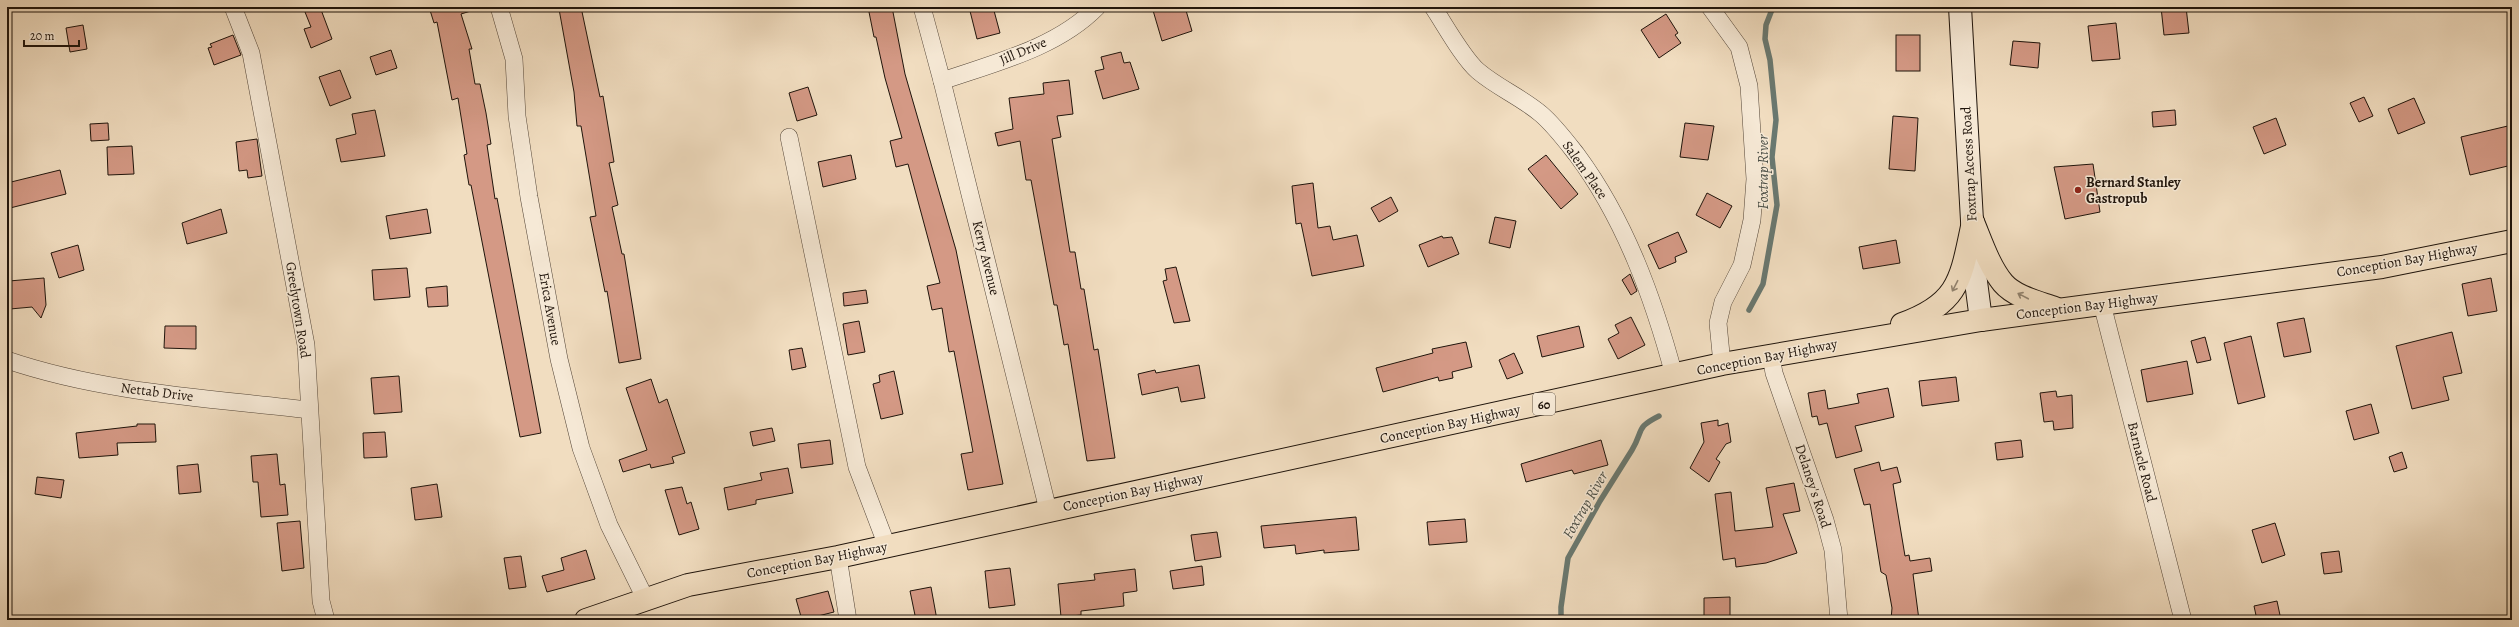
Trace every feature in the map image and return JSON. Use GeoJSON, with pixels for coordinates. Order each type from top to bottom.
{"type":"FeatureCollection","features":[{"type":"Feature","properties":{"kind":"main road","name":"Foxtrap Access Road"},"geometry":{"type":"LineString","coordinates":[[1960,7],[1975,274],[1981,320]]}},
{"type":"Feature","properties":{"kind":"main road"},"geometry":{"type":"LineString","coordinates":[[1973,222],[1992,264],[2003,283],[2024,298],[2060,310]]}},
{"type":"Feature","properties":{"kind":"main road"},"geometry":{"type":"LineString","coordinates":[[1863,338],[1919,318],[1941,306],[1956,288],[1963,267],[1973,222]]}},
{"type":"Feature","properties":{"kind":"main road","name":"Conception Bay Highway"},"geometry":{"type":"LineString","coordinates":[[586,620],[688,585],[838,557],[1722,364],[1863,338],[1981,320],[2382,267],[2512,241]]}},
{"type":"Feature","properties":{"kind":"street","name":"Greelytown Road"},"geometry":{"type":"LineString","coordinates":[[233,7],[251,53],[272,158],[306,345],[321,601],[326,620]]}},
{"type":"Feature","properties":{"kind":"street","name":"Erica Avenue"},"geometry":{"type":"LineString","coordinates":[[498,7],[514,59],[518,116],[529,197],[561,366],[581,448],[609,525],[646,600]]}},
{"type":"Feature","properties":{"kind":"street","name":"Kerry Avenue"},"geometry":{"type":"LineString","coordinates":[[922,7],[942,81],[1048,510]]}},
{"type":"Feature","properties":{"kind":"street","name":"Jill Drive"},"geometry":{"type":"LineString","coordinates":[[942,81],[1011,58],[1053,38],[1081,20],[1097,7]]}},
{"type":"Feature","properties":{"kind":"street","name":"Salem Place"},"geometry":{"type":"LineString","coordinates":[[1433,7],[1476,70],[1496,86],[1541,114],[1568,144],[1595,180],[1639,266],[1659,320],[1674,375]]}},
{"type":"Feature","properties":{"kind":"street"},"geometry":{"type":"LineString","coordinates":[[1710,7],[1739,47],[1749,86],[1755,172],[1752,220],[1742,265],[1723,302],[1718,323],[1722,364]]}},
{"type":"Feature","properties":{"kind":"street"},"geometry":{"type":"LineString","coordinates":[[789,137],[857,467],[887,546]]}},
{"type":"Feature","properties":{"kind":"street","name":"Barnacle Road"},"geometry":{"type":"LineString","coordinates":[[2102,304],[2183,620]]}},
{"type":"Feature","properties":{"kind":"street","name":"Delaney's Road"},"geometry":{"type":"LineString","coordinates":[[1771,356],[1776,378],[1810,472],[1833,550],[1840,620]]}},
{"type":"Feature","properties":{"kind":"street","name":"Nettab Drive"},"geometry":{"type":"LineString","coordinates":[[7,360],[45,373],[98,385],[309,410]]}},
{"type":"Feature","properties":{"kind":"street"},"geometry":{"type":"LineString","coordinates":[[838,557],[848,620]]}},
{"type":"Feature","properties":{"kind":"building"},"geometry":{"type":"Polygon","coordinates":[[[303,7],[320,7],[332,39],[311,48],[304,29],[311,27],[303,7]]]}},
{"type":"Feature","properties":{"kind":"building"},"geometry":{"type":"Polygon","coordinates":[[[429,7],[474,7],[474,10],[461,14],[472,49],[469,49],[475,84],[480,84],[486,113],[491,144],[487,145],[495,199],[497,198],[541,433],[520,437],[471,185],[469,185],[464,155],[467,154],[458,98],[452,100],[437,22],[434,23],[429,7]]]}},
{"type":"Feature","properties":{"kind":"building"},"geometry":{"type":"Polygon","coordinates":[[[581,7],[600,97],[603,96],[614,162],[609,163],[618,205],[612,207],[622,254],[624,254],[641,359],[619,363],[607,291],[605,292],[590,217],[596,216],[581,126],[577,126],[574,92],[559,9],[581,7]]]}},
{"type":"Feature","properties":{"kind":"building"},"geometry":{"type":"Polygon","coordinates":[[[868,7],[892,7],[905,74],[956,250],[1003,484],[968,490],[961,454],[973,452],[954,351],[949,352],[942,308],[932,310],[927,286],[940,283],[908,164],[896,167],[890,141],[902,138],[885,78],[876,37],[874,37],[868,7]]]}},
{"type":"Feature","properties":{"kind":"building"},"geometry":{"type":"Polygon","coordinates":[[[969,7],[993,7],[1000,33],[977,39],[969,7]]]}},
{"type":"Feature","properties":{"kind":"building"},"geometry":{"type":"Polygon","coordinates":[[[1152,7],[1185,7],[1192,31],[1162,41],[1152,7]]]}},
{"type":"Feature","properties":{"kind":"building"},"geometry":{"type":"Polygon","coordinates":[[[2161,7],[2186,7],[2189,33],[2164,35],[2161,7]]]}},
{"type":"Feature","properties":{"kind":"building"},"geometry":{"type":"Polygon","coordinates":[[[1666,14],[1678,33],[1675,35],[1681,43],[1659,58],[1641,30],[1666,14]]]}},
{"type":"Feature","properties":{"kind":"building"},"geometry":{"type":"Polygon","coordinates":[[[2116,23],[2120,59],[2092,61],[2088,26],[2116,23]]]}},
{"type":"Feature","properties":{"kind":"building"},"geometry":{"type":"Polygon","coordinates":[[[83,25],[87,49],[70,52],[66,28],[83,25]]]}},
{"type":"Feature","properties":{"kind":"building"},"geometry":{"type":"Polygon","coordinates":[[[233,35],[241,55],[214,65],[208,48],[212,47],[210,44],[233,35]]]}},
{"type":"Feature","properties":{"kind":"building"},"geometry":{"type":"Polygon","coordinates":[[[1896,35],[1920,35],[1920,71],[1896,71],[1896,35]]]}},
{"type":"Feature","properties":{"kind":"building"},"geometry":{"type":"Polygon","coordinates":[[[2013,41],[2040,43],[2038,68],[2010,65],[2013,41]]]}},
{"type":"Feature","properties":{"kind":"building"},"geometry":{"type":"Polygon","coordinates":[[[391,50],[397,68],[376,75],[370,57],[391,50]]]}},
{"type":"Feature","properties":{"kind":"building"},"geometry":{"type":"Polygon","coordinates":[[[1121,52],[1124,63],[1130,62],[1139,89],[1103,99],[1095,71],[1104,69],[1101,57],[1121,52]]]}},
{"type":"Feature","properties":{"kind":"building"},"geometry":{"type":"Polygon","coordinates":[[[340,70],[351,98],[330,106],[319,77],[340,70]]]}},
{"type":"Feature","properties":{"kind":"building"},"geometry":{"type":"Polygon","coordinates":[[[1069,80],[1073,114],[1057,116],[1061,137],[1052,139],[1070,252],[1075,252],[1081,289],[1084,289],[1094,350],[1098,349],[1115,458],[1087,461],[1068,344],[1064,345],[1057,305],[1054,305],[1031,180],[1026,180],[1020,141],[998,146],[995,133],[1013,129],[1009,98],[1044,94],[1043,83],[1069,80]]]}},
{"type":"Feature","properties":{"kind":"building"},"geometry":{"type":"Polygon","coordinates":[[[808,87],[817,115],[797,121],[789,93],[808,87]]]}},
{"type":"Feature","properties":{"kind":"building"},"geometry":{"type":"Polygon","coordinates":[[[2364,97],[2373,116],[2359,122],[2350,103],[2364,97]]]}},
{"type":"Feature","properties":{"kind":"building"},"geometry":{"type":"Polygon","coordinates":[[[2414,98],[2425,123],[2398,134],[2388,109],[2414,98]]]}},
{"type":"Feature","properties":{"kind":"building"},"geometry":{"type":"Polygon","coordinates":[[[375,110],[385,156],[341,162],[336,139],[356,134],[352,114],[375,110]]]}},
{"type":"Feature","properties":{"kind":"building"},"geometry":{"type":"Polygon","coordinates":[[[2175,110],[2176,125],[2153,127],[2152,112],[2175,110]]]}},
{"type":"Feature","properties":{"kind":"building"},"geometry":{"type":"Polygon","coordinates":[[[1893,116],[1918,118],[1915,171],[1889,169],[1893,116]]]}},
{"type":"Feature","properties":{"kind":"building"},"geometry":{"type":"Polygon","coordinates":[[[2276,118],[2286,145],[2264,154],[2253,127],[2276,118]]]}},
{"type":"Feature","properties":{"kind":"building"},"geometry":{"type":"Polygon","coordinates":[[[108,123],[109,140],[91,141],[90,124],[108,123]]]}},
{"type":"Feature","properties":{"kind":"building"},"geometry":{"type":"Polygon","coordinates":[[[1685,123],[1714,126],[1708,160],[1680,157],[1685,123]]]}},
{"type":"Feature","properties":{"kind":"building"},"geometry":{"type":"Polygon","coordinates":[[[2512,125],[2512,165],[2470,175],[2461,137],[2512,125]]]}},
{"type":"Feature","properties":{"kind":"building"},"geometry":{"type":"Polygon","coordinates":[[[257,139],[262,176],[248,178],[247,170],[239,171],[236,142],[257,139]]]}},
{"type":"Feature","properties":{"kind":"building"},"geometry":{"type":"Polygon","coordinates":[[[132,146],[134,174],[108,175],[107,147],[132,146]]]}},
{"type":"Feature","properties":{"kind":"building"},"geometry":{"type":"Polygon","coordinates":[[[851,155],[856,179],[823,187],[818,162],[851,155]]]}},
{"type":"Feature","properties":{"kind":"building"},"geometry":{"type":"Polygon","coordinates":[[[1546,155],[1578,194],[1561,209],[1528,169],[1546,155]]]}},
{"type":"Feature","properties":{"kind":"building","name":"Bernard Stanley Gastropub"},"geometry":{"type":"Polygon","coordinates":[[[2093,164],[2100,212],[2065,219],[2054,167],[2093,164]]]}},
{"type":"Feature","properties":{"kind":"building"},"geometry":{"type":"Polygon","coordinates":[[[60,170],[66,194],[10,208],[7,183],[60,170]]]}},
{"type":"Feature","properties":{"kind":"building"},"geometry":{"type":"Polygon","coordinates":[[[1313,183],[1318,228],[1330,226],[1333,240],[1357,235],[1364,266],[1312,276],[1301,223],[1296,224],[1292,186],[1313,183]]]}},
{"type":"Feature","properties":{"kind":"building"},"geometry":{"type":"Polygon","coordinates":[[[1707,193],[1732,206],[1720,228],[1696,215],[1707,193]]]}},
{"type":"Feature","properties":{"kind":"building"},"geometry":{"type":"Polygon","coordinates":[[[1391,197],[1398,211],[1379,222],[1371,208],[1391,197]]]}},
{"type":"Feature","properties":{"kind":"building"},"geometry":{"type":"Polygon","coordinates":[[[221,209],[227,233],[187,244],[182,223],[221,209]]]}},
{"type":"Feature","properties":{"kind":"building"},"geometry":{"type":"Polygon","coordinates":[[[427,209],[431,233],[390,239],[386,216],[427,209]]]}},
{"type":"Feature","properties":{"kind":"building"},"geometry":{"type":"Polygon","coordinates":[[[1495,217],[1516,221],[1510,248],[1489,243],[1495,217]]]}},
{"type":"Feature","properties":{"kind":"building"},"geometry":{"type":"Polygon","coordinates":[[[1678,232],[1687,252],[1675,257],[1676,262],[1659,269],[1648,245],[1678,232]]]}},
{"type":"Feature","properties":{"kind":"building"},"geometry":{"type":"Polygon","coordinates":[[[1442,236],[1443,238],[1452,237],[1459,254],[1428,267],[1419,245],[1442,236]]]}},
{"type":"Feature","properties":{"kind":"building"},"geometry":{"type":"Polygon","coordinates":[[[1896,240],[1900,263],[1863,269],[1859,247],[1896,240]]]}},
{"type":"Feature","properties":{"kind":"building"},"geometry":{"type":"Polygon","coordinates":[[[78,245],[84,270],[59,278],[51,253],[78,245]]]}},
{"type":"Feature","properties":{"kind":"building"},"geometry":{"type":"Polygon","coordinates":[[[1176,267],[1190,321],[1174,323],[1163,281],[1167,280],[1165,269],[1176,267]]]}},
{"type":"Feature","properties":{"kind":"building"},"geometry":{"type":"Polygon","coordinates":[[[407,268],[410,297],[374,300],[372,270],[407,268]]]}},
{"type":"Feature","properties":{"kind":"building"},"geometry":{"type":"Polygon","coordinates":[[[1630,274],[1637,291],[1631,295],[1622,280],[1630,274]]]}},
{"type":"Feature","properties":{"kind":"building"},"geometry":{"type":"Polygon","coordinates":[[[44,278],[46,305],[41,318],[32,307],[10,309],[9,281],[44,278]]]}},
{"type":"Feature","properties":{"kind":"building"},"geometry":{"type":"Polygon","coordinates":[[[2491,278],[2497,311],[2468,316],[2462,284],[2491,278]]]}},
{"type":"Feature","properties":{"kind":"building"},"geometry":{"type":"Polygon","coordinates":[[[447,286],[448,306],[428,307],[426,288],[447,286]]]}},
{"type":"Feature","properties":{"kind":"building"},"geometry":{"type":"Polygon","coordinates":[[[866,290],[868,303],[844,306],[843,293],[866,290]]]}},
{"type":"Feature","properties":{"kind":"building"},"geometry":{"type":"Polygon","coordinates":[[[1631,317],[1645,345],[1618,359],[1608,339],[1619,333],[1615,325],[1631,317]]]}},
{"type":"Feature","properties":{"kind":"building"},"geometry":{"type":"Polygon","coordinates":[[[2304,318],[2311,352],[2284,357],[2277,323],[2304,318]]]}},
{"type":"Feature","properties":{"kind":"building"},"geometry":{"type":"Polygon","coordinates":[[[859,321],[865,352],[848,355],[843,324],[859,321]]]}},
{"type":"Feature","properties":{"kind":"building"},"geometry":{"type":"Polygon","coordinates":[[[165,326],[196,326],[196,349],[164,348],[165,326]]]}},
{"type":"Feature","properties":{"kind":"building"},"geometry":{"type":"Polygon","coordinates":[[[1579,326],[1584,347],[1542,357],[1537,336],[1579,326]]]}},
{"type":"Feature","properties":{"kind":"building"},"geometry":{"type":"Polygon","coordinates":[[[2452,332],[2462,373],[2443,377],[2449,400],[2412,409],[2396,346],[2452,332]]]}},
{"type":"Feature","properties":{"kind":"building"},"geometry":{"type":"Polygon","coordinates":[[[2251,336],[2265,397],[2238,404],[2224,343],[2251,336]]]}},
{"type":"Feature","properties":{"kind":"building"},"geometry":{"type":"Polygon","coordinates":[[[2205,337],[2211,360],[2197,363],[2191,341],[2205,337]]]}},
{"type":"Feature","properties":{"kind":"building"},"geometry":{"type":"Polygon","coordinates":[[[1466,342],[1472,367],[1452,372],[1453,378],[1439,381],[1438,377],[1383,392],[1376,368],[1433,353],[1432,349],[1466,342]]]}},
{"type":"Feature","properties":{"kind":"building"},"geometry":{"type":"Polygon","coordinates":[[[802,348],[806,367],[792,370],[789,350],[802,348]]]}},
{"type":"Feature","properties":{"kind":"building"},"geometry":{"type":"Polygon","coordinates":[[[1514,353],[1523,373],[1507,379],[1499,360],[1514,353]]]}},
{"type":"Feature","properties":{"kind":"building"},"geometry":{"type":"Polygon","coordinates":[[[2187,361],[2193,394],[2147,402],[2141,370],[2187,361]]]}},
{"type":"Feature","properties":{"kind":"building"},"geometry":{"type":"Polygon","coordinates":[[[1199,365],[1205,398],[1181,402],[1178,387],[1142,395],[1138,374],[1155,370],[1156,373],[1199,365]]]}},
{"type":"Feature","properties":{"kind":"building"},"geometry":{"type":"Polygon","coordinates":[[[894,371],[903,414],[881,419],[873,384],[880,382],[879,375],[894,371]]]}},
{"type":"Feature","properties":{"kind":"building"},"geometry":{"type":"Polygon","coordinates":[[[399,376],[402,412],[374,414],[371,378],[399,376]]]}},
{"type":"Feature","properties":{"kind":"building"},"geometry":{"type":"Polygon","coordinates":[[[1956,377],[1959,401],[1922,406],[1919,381],[1956,377]]]}},
{"type":"Feature","properties":{"kind":"building"},"geometry":{"type":"Polygon","coordinates":[[[651,379],[659,403],[667,399],[685,453],[672,457],[674,463],[651,468],[650,464],[623,472],[619,460],[647,450],[626,388],[651,379]]]}},
{"type":"Feature","properties":{"kind":"building"},"geometry":{"type":"Polygon","coordinates":[[[1888,388],[1894,417],[1855,426],[1862,451],[1836,458],[1827,423],[1819,425],[1817,416],[1812,417],[1808,393],[1825,390],[1828,409],[1859,403],[1857,394],[1888,388]]]}},
{"type":"Feature","properties":{"kind":"building"},"geometry":{"type":"Polygon","coordinates":[[[2056,391],[2057,397],[2072,395],[2073,428],[2054,430],[2053,421],[2044,422],[2040,393],[2056,391]]]}},
{"type":"Feature","properties":{"kind":"building"},"geometry":{"type":"Polygon","coordinates":[[[2371,404],[2379,433],[2354,440],[2346,411],[2371,404]]]}},
{"type":"Feature","properties":{"kind":"building"},"geometry":{"type":"Polygon","coordinates":[[[1718,420],[1718,426],[1728,423],[1731,442],[1726,444],[1716,459],[1720,462],[1709,482],[1690,468],[1704,442],[1701,423],[1718,420]]]}},
{"type":"Feature","properties":{"kind":"building"},"geometry":{"type":"Polygon","coordinates":[[[137,424],[155,424],[156,442],[117,443],[118,455],[79,458],[76,433],[137,426],[137,424]]]}},
{"type":"Feature","properties":{"kind":"building"},"geometry":{"type":"Polygon","coordinates":[[[772,428],[775,441],[753,446],[750,432],[772,428]]]}},
{"type":"Feature","properties":{"kind":"building"},"geometry":{"type":"Polygon","coordinates":[[[385,432],[387,457],[364,458],[363,433],[385,432]]]}},
{"type":"Feature","properties":{"kind":"building"},"geometry":{"type":"Polygon","coordinates":[[[830,440],[833,464],[801,468],[798,444],[830,440]]]}},
{"type":"Feature","properties":{"kind":"building"},"geometry":{"type":"Polygon","coordinates":[[[1601,440],[1608,465],[1574,474],[1572,470],[1526,482],[1521,464],[1601,440]]]}},
{"type":"Feature","properties":{"kind":"building"},"geometry":{"type":"Polygon","coordinates":[[[2021,440],[2023,457],[1997,460],[1995,443],[2021,440]]]}},
{"type":"Feature","properties":{"kind":"building"},"geometry":{"type":"Polygon","coordinates":[[[2402,452],[2407,468],[2394,472],[2389,457],[2402,452]]]}},
{"type":"Feature","properties":{"kind":"building"},"geometry":{"type":"Polygon","coordinates":[[[277,454],[280,485],[285,484],[288,515],[261,517],[258,482],[253,482],[251,456],[277,454]]]}},
{"type":"Feature","properties":{"kind":"building"},"geometry":{"type":"Polygon","coordinates":[[[1879,462],[1881,471],[1897,467],[1901,482],[1893,484],[1905,556],[1909,555],[1910,561],[1930,558],[1932,571],[1913,574],[1919,620],[1891,620],[1892,608],[1886,575],[1881,572],[1870,504],[1864,505],[1854,469],[1879,462]]]}},
{"type":"Feature","properties":{"kind":"building"},"geometry":{"type":"Polygon","coordinates":[[[198,464],[201,492],[179,494],[177,466],[198,464]]]}},
{"type":"Feature","properties":{"kind":"building"},"geometry":{"type":"Polygon","coordinates":[[[788,468],[793,493],[756,500],[756,504],[728,510],[724,488],[762,480],[760,473],[788,468]]]}},
{"type":"Feature","properties":{"kind":"building"},"geometry":{"type":"Polygon","coordinates":[[[37,477],[64,480],[61,498],[35,494],[37,477]]]}},
{"type":"Feature","properties":{"kind":"building"},"geometry":{"type":"Polygon","coordinates":[[[1794,483],[1800,511],[1783,514],[1797,553],[1766,563],[1736,567],[1735,558],[1723,560],[1715,494],[1731,492],[1735,531],[1773,527],[1766,488],[1794,483]]]}},
{"type":"Feature","properties":{"kind":"building"},"geometry":{"type":"Polygon","coordinates":[[[437,484],[442,517],[415,520],[411,488],[437,484]]]}},
{"type":"Feature","properties":{"kind":"building"},"geometry":{"type":"Polygon","coordinates":[[[682,487],[687,504],[691,502],[699,529],[679,535],[665,490],[682,487]]]}},
{"type":"Feature","properties":{"kind":"building"},"geometry":{"type":"Polygon","coordinates":[[[1356,517],[1359,550],[1324,553],[1324,550],[1296,554],[1295,545],[1264,548],[1261,526],[1356,517]]]}},
{"type":"Feature","properties":{"kind":"building"},"geometry":{"type":"Polygon","coordinates":[[[1465,519],[1467,542],[1429,545],[1427,522],[1465,519]]]}},
{"type":"Feature","properties":{"kind":"building"},"geometry":{"type":"Polygon","coordinates":[[[300,521],[304,568],[282,571],[277,523],[300,521]]]}},
{"type":"Feature","properties":{"kind":"building"},"geometry":{"type":"Polygon","coordinates":[[[2275,523],[2285,555],[2262,563],[2252,530],[2275,523]]]}},
{"type":"Feature","properties":{"kind":"building"},"geometry":{"type":"Polygon","coordinates":[[[1217,532],[1221,557],[1195,561],[1191,535],[1217,532]]]}},
{"type":"Feature","properties":{"kind":"building"},"geometry":{"type":"Polygon","coordinates":[[[586,550],[595,579],[547,592],[542,576],[564,570],[561,558],[586,550]]]}},
{"type":"Feature","properties":{"kind":"building"},"geometry":{"type":"Polygon","coordinates":[[[2339,551],[2342,572],[2324,574],[2321,553],[2339,551]]]}},
{"type":"Feature","properties":{"kind":"building"},"geometry":{"type":"Polygon","coordinates":[[[521,556],[526,587],[509,589],[504,558],[521,556]]]}},
{"type":"Feature","properties":{"kind":"building"},"geometry":{"type":"Polygon","coordinates":[[[1202,566],[1204,585],[1173,589],[1170,571],[1202,566]]]}},
{"type":"Feature","properties":{"kind":"building"},"geometry":{"type":"Polygon","coordinates":[[[1010,568],[1015,605],[989,608],[985,571],[1010,568]]]}},
{"type":"Feature","properties":{"kind":"building"},"geometry":{"type":"Polygon","coordinates":[[[1135,569],[1137,591],[1123,593],[1124,606],[1081,611],[1081,615],[1061,617],[1058,584],[1095,580],[1094,574],[1135,569]]]}},
{"type":"Feature","properties":{"kind":"building"},"geometry":{"type":"Polygon","coordinates":[[[931,587],[937,620],[916,620],[910,591],[931,587]]]}},
{"type":"Feature","properties":{"kind":"building"},"geometry":{"type":"Polygon","coordinates":[[[828,591],[834,612],[802,620],[796,599],[828,591]]]}},
{"type":"Feature","properties":{"kind":"building"},"geometry":{"type":"Polygon","coordinates":[[[1730,597],[1730,620],[1704,620],[1704,598],[1730,597]]]}},
{"type":"Feature","properties":{"kind":"building"},"geometry":{"type":"Polygon","coordinates":[[[2277,601],[2281,620],[2257,620],[2254,606],[2277,601]]]}},
{"type":"Feature","properties":{"kind":"waterway","name":"Foxtrap River"},"geometry":{"type":"LineString","coordinates":[[1749,310],[1763,284],[1777,205],[1772,157],[1776,120],[1770,60],[1765,39],[1766,25],[1773,7]]}},
{"type":"Feature","properties":{"kind":"waterway","name":"Foxtrap River"},"geometry":{"type":"LineString","coordinates":[[1561,620],[1561,607],[1568,558],[1600,501],[1636,443],[1641,430],[1651,420],[1659,416]]}},
{"type":"Feature","properties":{"kind":"place","name":"Bernard Stanley Gastropub"},"geometry":{"type":"Point","coordinates":[2078,190]}}]}
